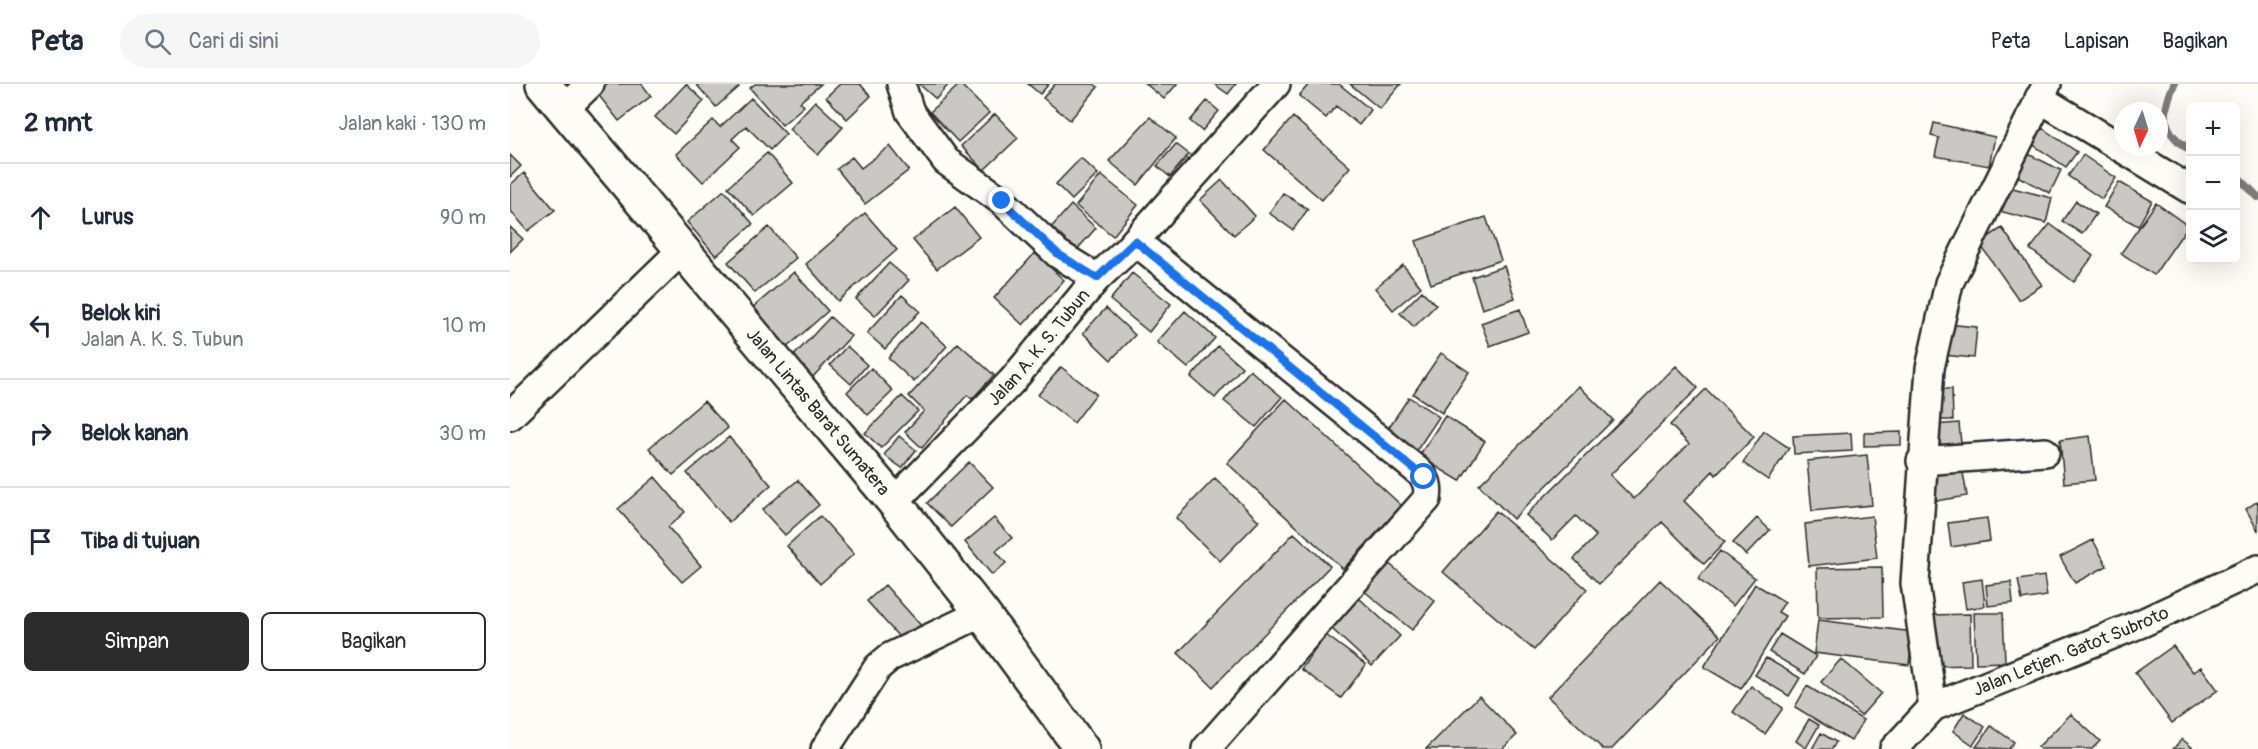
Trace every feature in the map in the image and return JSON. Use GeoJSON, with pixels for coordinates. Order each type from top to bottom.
{"type":"FeatureCollection","features":[{"type":"Feature","properties":{"kind":"highway","name":"Jalan Lintas Barat Sumatera"},"geometry":{"type":"LineString","coordinates":[[543,84],[894,502],[982,613],[1082,749]]}},
{"type":"Feature","properties":{"kind":"street"},"geometry":{"type":"LineString","coordinates":[[564,109],[590,84]]}},
{"type":"Feature","properties":{"kind":"street"},"geometry":{"type":"LineString","coordinates":[[880,84],[910,112],[946,161],[1002,201],[1058,254],[1097,278]]}},
{"type":"Feature","properties":{"kind":"street"},"geometry":{"type":"LineString","coordinates":[[902,84],[910,112]]}},
{"type":"Feature","properties":{"kind":"street","name":"Jalan A. K. S. Tubun"},"geometry":{"type":"LineString","coordinates":[[894,502],[1012,381],[1097,278],[1135,241],[1276,84]]}},
{"type":"Feature","properties":{"kind":"street"},"geometry":{"type":"LineString","coordinates":[[1933,707],[1915,583],[1921,462],[1930,368],[1949,283],[2043,91],[2186,187]]}},
{"type":"Feature","properties":{"kind":"street"},"geometry":{"type":"LineString","coordinates":[[1135,241],[1418,471],[1424,477],[1428,488],[1427,499],[1206,749]]}},
{"type":"Feature","properties":{"kind":"street"},"geometry":{"type":"LineString","coordinates":[[510,416],[683,249]]}},
{"type":"Feature","properties":{"kind":"street"},"geometry":{"type":"LineString","coordinates":[[1921,462],[2045,452]]}},
{"type":"Feature","properties":{"kind":"street","name":"Jalan Letjen. Gatot Subroto"},"geometry":{"type":"LineString","coordinates":[[1894,749],[1933,707],[2142,623],[2258,569]]}},
{"type":"Feature","properties":{"kind":"street"},"geometry":{"type":"LineString","coordinates":[[825,749],[878,666],[890,657],[982,613]]}},
{"type":"Feature","properties":{"kind":"building"},"geometry":{"type":"Polygon","coordinates":[[[597,84],[642,84],[651,96],[619,121],[593,88],[597,84]]]}},
{"type":"Feature","properties":{"kind":"building"},"geometry":{"type":"Polygon","coordinates":[[[686,84],[704,101],[674,134],[655,117],[686,84]]]}},
{"type":"Feature","properties":{"kind":"building"},"geometry":{"type":"Polygon","coordinates":[[[696,84],[737,84],[739,87],[716,107],[696,84]]]}},
{"type":"Feature","properties":{"kind":"building"},"geometry":{"type":"Polygon","coordinates":[[[755,84],[821,84],[800,102],[804,106],[782,125],[750,88],[755,84]]]}},
{"type":"Feature","properties":{"kind":"building"},"geometry":{"type":"Polygon","coordinates":[[[840,84],[860,84],[871,96],[847,119],[826,97],[840,84]]]}},
{"type":"Feature","properties":{"kind":"building"},"geometry":{"type":"Polygon","coordinates":[[[919,84],[949,84],[936,99],[919,84]]]}},
{"type":"Feature","properties":{"kind":"building"},"geometry":{"type":"Polygon","coordinates":[[[960,84],[989,113],[958,142],[930,112],[960,84]]]}},
{"type":"Feature","properties":{"kind":"building"},"geometry":{"type":"Polygon","coordinates":[[[1028,84],[1049,84],[1040,94],[1028,84]]]}},
{"type":"Feature","properties":{"kind":"building"},"geometry":{"type":"Polygon","coordinates":[[[1055,84],[1094,84],[1098,87],[1070,120],[1043,98],[1055,84]]]}},
{"type":"Feature","properties":{"kind":"building"},"geometry":{"type":"Polygon","coordinates":[[[1146,84],[1177,84],[1164,99],[1146,84]]]}},
{"type":"Feature","properties":{"kind":"building"},"geometry":{"type":"Polygon","coordinates":[[[1214,84],[1236,84],[1228,94],[1214,84]]]}},
{"type":"Feature","properties":{"kind":"building"},"geometry":{"type":"Polygon","coordinates":[[[1309,84],[1339,84],[1371,110],[1359,125],[1336,106],[1326,118],[1299,96],[1309,84]]]}},
{"type":"Feature","properties":{"kind":"building"},"geometry":{"type":"Polygon","coordinates":[[[1350,84],[1401,84],[1380,109],[1350,84]]]}},
{"type":"Feature","properties":{"kind":"building"},"geometry":{"type":"Polygon","coordinates":[[[751,98],[786,134],[770,150],[746,126],[732,139],[740,147],[703,182],[676,154],[713,120],[720,127],[751,98]]]}},
{"type":"Feature","properties":{"kind":"building"},"geometry":{"type":"Polygon","coordinates":[[[815,101],[843,127],[818,155],[789,129],[815,101]]]}},
{"type":"Feature","properties":{"kind":"building"},"geometry":{"type":"Polygon","coordinates":[[[1207,101],[1219,111],[1202,131],[1190,121],[1207,101]]]}},
{"type":"Feature","properties":{"kind":"building"},"geometry":{"type":"Polygon","coordinates":[[[995,114],[1018,138],[984,170],[961,146],[995,114]]]}},
{"type":"Feature","properties":{"kind":"building"},"geometry":{"type":"Polygon","coordinates":[[[1150,117],[1176,138],[1138,185],[1109,161],[1150,117]]]}},
{"type":"Feature","properties":{"kind":"building"},"geometry":{"type":"Polygon","coordinates":[[[1293,117],[1350,167],[1322,200],[1264,150],[1293,117]]]}},
{"type":"Feature","properties":{"kind":"building"},"geometry":{"type":"Polygon","coordinates":[[[1934,123],[1995,137],[1989,166],[1935,156],[1939,138],[1931,136],[1934,123]]]}},
{"type":"Feature","properties":{"kind":"building"},"geometry":{"type":"Polygon","coordinates":[[[2042,128],[2077,152],[2066,167],[2032,144],[2042,128]]]}},
{"type":"Feature","properties":{"kind":"building"},"geometry":{"type":"Polygon","coordinates":[[[1176,144],[1189,154],[1170,177],[1157,166],[1176,144]]]}},
{"type":"Feature","properties":{"kind":"building"},"geometry":{"type":"Polygon","coordinates":[[[890,146],[909,170],[865,204],[837,169],[852,157],[861,168],[890,146]]]}},
{"type":"Feature","properties":{"kind":"building"},"geometry":{"type":"Polygon","coordinates":[[[767,153],[793,183],[754,216],[728,187],[767,153]]]}},
{"type":"Feature","properties":{"kind":"building"},"geometry":{"type":"Polygon","coordinates":[[[2026,153],[2061,170],[2050,193],[2015,175],[2026,153]]]}},
{"type":"Feature","properties":{"kind":"building"},"geometry":{"type":"Polygon","coordinates":[[[510,155],[521,166],[510,177],[510,155]]]}},
{"type":"Feature","properties":{"kind":"building"},"geometry":{"type":"Polygon","coordinates":[[[2083,155],[2116,178],[2102,199],[2068,176],[2083,155]]]}},
{"type":"Feature","properties":{"kind":"building"},"geometry":{"type":"Polygon","coordinates":[[[1081,158],[1098,174],[1072,200],[1056,184],[1081,158]]]}},
{"type":"Feature","properties":{"kind":"building"},"geometry":{"type":"Polygon","coordinates":[[[524,173],[555,210],[528,231],[510,210],[510,185],[524,173]]]}},
{"type":"Feature","properties":{"kind":"building"},"geometry":{"type":"Polygon","coordinates":[[[1101,175],[1138,205],[1113,236],[1076,206],[1101,175]]]}},
{"type":"Feature","properties":{"kind":"building"},"geometry":{"type":"Polygon","coordinates":[[[1222,180],[1255,216],[1234,235],[1200,200],[1222,180]]]}},
{"type":"Feature","properties":{"kind":"building"},"geometry":{"type":"Polygon","coordinates":[[[2119,182],[2152,201],[2138,226],[2104,207],[2119,182]]]}},
{"type":"Feature","properties":{"kind":"building"},"geometry":{"type":"Polygon","coordinates":[[[2001,185],[2052,198],[2046,223],[1995,210],[2001,185]]]}},
{"type":"Feature","properties":{"kind":"building"},"geometry":{"type":"Polygon","coordinates":[[[724,190],[753,224],[716,256],[687,222],[724,190]]]}},
{"type":"Feature","properties":{"kind":"building"},"geometry":{"type":"Polygon","coordinates":[[[1283,193],[1308,209],[1293,230],[1269,213],[1283,193]]]}},
{"type":"Feature","properties":{"kind":"building"},"geometry":{"type":"Polygon","coordinates":[[[2076,201],[2096,214],[2082,234],[2062,221],[2076,201]]]}},
{"type":"Feature","properties":{"kind":"building"},"geometry":{"type":"Polygon","coordinates":[[[2156,203],[2186,225],[2186,229],[2154,275],[2121,253],[2156,203]]]}},
{"type":"Feature","properties":{"kind":"building"},"geometry":{"type":"Polygon","coordinates":[[[1071,205],[1096,228],[1074,253],[1049,230],[1071,205]]]}},
{"type":"Feature","properties":{"kind":"building"},"geometry":{"type":"Polygon","coordinates":[[[955,207],[979,237],[937,269],[913,240],[955,207]]]}},
{"type":"Feature","properties":{"kind":"building"},"geometry":{"type":"Polygon","coordinates":[[[865,213],[897,250],[838,301],[806,264],[865,213]]]}},
{"type":"Feature","properties":{"kind":"building"},"geometry":{"type":"Polygon","coordinates":[[[1486,217],[1501,260],[1431,284],[1416,241],[1486,217]]]}},
{"type":"Feature","properties":{"kind":"building"},"geometry":{"type":"Polygon","coordinates":[[[2050,224],[2093,256],[2074,282],[2030,249],[2050,224]]]}},
{"type":"Feature","properties":{"kind":"building"},"geometry":{"type":"Polygon","coordinates":[[[510,227],[523,239],[510,252],[510,227]]]}},
{"type":"Feature","properties":{"kind":"building"},"geometry":{"type":"Polygon","coordinates":[[[769,227],[796,258],[755,293],[728,262],[769,227]]]}},
{"type":"Feature","properties":{"kind":"building"},"geometry":{"type":"Polygon","coordinates":[[[2002,228],[2042,285],[2019,300],[1979,243],[2002,228]]]}},
{"type":"Feature","properties":{"kind":"building"},"geometry":{"type":"Polygon","coordinates":[[[1035,253],[1064,280],[1023,325],[994,298],[1035,253]]]}},
{"type":"Feature","properties":{"kind":"building"},"geometry":{"type":"Polygon","coordinates":[[[889,263],[909,280],[875,316],[856,299],[889,263]]]}},
{"type":"Feature","properties":{"kind":"building"},"geometry":{"type":"Polygon","coordinates":[[[1403,265],[1421,287],[1393,310],[1375,288],[1403,265]]]}},
{"type":"Feature","properties":{"kind":"building"},"geometry":{"type":"Polygon","coordinates":[[[1504,266],[1515,298],[1482,309],[1472,277],[1504,266]]]}},
{"type":"Feature","properties":{"kind":"building"},"geometry":{"type":"Polygon","coordinates":[[[794,272],[828,311],[784,350],[750,310],[794,272]]]}},
{"type":"Feature","properties":{"kind":"building"},"geometry":{"type":"Polygon","coordinates":[[[1132,273],[1171,304],[1149,332],[1110,300],[1132,273]]]}},
{"type":"Feature","properties":{"kind":"building"},"geometry":{"type":"Polygon","coordinates":[[[1422,291],[1436,305],[1414,327],[1400,313],[1422,291]]]}},
{"type":"Feature","properties":{"kind":"building"},"geometry":{"type":"Polygon","coordinates":[[[902,295],[920,311],[885,349],[867,333],[902,295]]]}},
{"type":"Feature","properties":{"kind":"building"},"geometry":{"type":"Polygon","coordinates":[[[1106,308],[1135,335],[1111,360],[1083,333],[1106,308]]]}},
{"type":"Feature","properties":{"kind":"building"},"geometry":{"type":"Polygon","coordinates":[[[1520,309],[1528,332],[1490,346],[1481,323],[1520,309]]]}},
{"type":"Feature","properties":{"kind":"building"},"geometry":{"type":"Polygon","coordinates":[[[1185,311],[1215,338],[1188,368],[1157,342],[1185,311]]]}},
{"type":"Feature","properties":{"kind":"building"},"geometry":{"type":"Polygon","coordinates":[[[830,317],[851,336],[810,380],[789,361],[830,317]]]}},
{"type":"Feature","properties":{"kind":"building"},"geometry":{"type":"Polygon","coordinates":[[[921,322],[947,346],[914,382],[888,358],[921,322]]]}},
{"type":"Feature","properties":{"kind":"building"},"geometry":{"type":"Polygon","coordinates":[[[1946,324],[1977,327],[1974,358],[1943,355],[1946,324]]]}},
{"type":"Feature","properties":{"kind":"building"},"geometry":{"type":"Polygon","coordinates":[[[958,343],[994,375],[972,399],[967,395],[922,448],[905,432],[924,411],[909,396],[958,343]]]}},
{"type":"Feature","properties":{"kind":"building"},"geometry":{"type":"Polygon","coordinates":[[[847,346],[867,365],[851,384],[830,365],[847,346]]]}},
{"type":"Feature","properties":{"kind":"building"},"geometry":{"type":"Polygon","coordinates":[[[1218,346],[1242,367],[1215,398],[1191,377],[1218,346]]]}},
{"type":"Feature","properties":{"kind":"building"},"geometry":{"type":"Polygon","coordinates":[[[1441,353],[1469,372],[1442,413],[1413,394],[1441,353]]]}},
{"type":"Feature","properties":{"kind":"building"},"geometry":{"type":"Polygon","coordinates":[[[1676,366],[1698,388],[1610,475],[1634,499],[1689,444],[1670,425],[1706,389],[1754,437],[1716,475],[1713,471],[1684,501],[1725,542],[1704,564],[1662,522],[1599,584],[1574,559],[1596,536],[1576,516],[1552,540],[1526,515],[1676,366]]]}},
{"type":"Feature","properties":{"kind":"building"},"geometry":{"type":"Polygon","coordinates":[[[1061,367],[1096,394],[1074,423],[1038,395],[1061,367]]]}},
{"type":"Feature","properties":{"kind":"building"},"geometry":{"type":"Polygon","coordinates":[[[871,368],[893,391],[868,415],[847,392],[871,368]]]}},
{"type":"Feature","properties":{"kind":"building"},"geometry":{"type":"Polygon","coordinates":[[[1250,370],[1282,397],[1256,427],[1224,401],[1250,370]]]}},
{"type":"Feature","properties":{"kind":"building"},"geometry":{"type":"Polygon","coordinates":[[[1579,386],[1613,420],[1513,519],[1479,485],[1579,386]]]}},
{"type":"Feature","properties":{"kind":"building"},"geometry":{"type":"Polygon","coordinates":[[[1930,389],[1952,389],[1953,420],[1930,420],[1930,389]]]}},
{"type":"Feature","properties":{"kind":"building"},"geometry":{"type":"Polygon","coordinates":[[[902,396],[918,411],[881,448],[865,433],[902,396]]]}},
{"type":"Feature","properties":{"kind":"building"},"geometry":{"type":"Polygon","coordinates":[[[1409,397],[1439,417],[1413,456],[1383,436],[1409,397]]]}},
{"type":"Feature","properties":{"kind":"building"},"geometry":{"type":"Polygon","coordinates":[[[1286,399],[1402,506],[1343,569],[1227,463],[1286,399]]]}},
{"type":"Feature","properties":{"kind":"building"},"geometry":{"type":"Polygon","coordinates":[[[704,401],[728,428],[673,475],[649,448],[704,401]]]}},
{"type":"Feature","properties":{"kind":"building"},"geometry":{"type":"Polygon","coordinates":[[[1445,416],[1485,441],[1460,481],[1419,456],[1445,416]]]}},
{"type":"Feature","properties":{"kind":"building"},"geometry":{"type":"Polygon","coordinates":[[[1959,423],[1962,454],[1936,455],[1934,425],[1959,423]]]}},
{"type":"Feature","properties":{"kind":"building"},"geometry":{"type":"Polygon","coordinates":[[[1764,431],[1789,448],[1768,480],[1743,463],[1764,431]]]}},
{"type":"Feature","properties":{"kind":"building"},"geometry":{"type":"Polygon","coordinates":[[[1901,432],[1901,445],[1864,446],[1864,433],[1901,432]]]}},
{"type":"Feature","properties":{"kind":"building"},"geometry":{"type":"Polygon","coordinates":[[[1851,433],[1852,451],[1794,454],[1793,436],[1851,433]]]}},
{"type":"Feature","properties":{"kind":"building"},"geometry":{"type":"Polygon","coordinates":[[[899,436],[916,450],[902,468],[884,455],[899,436]]]}},
{"type":"Feature","properties":{"kind":"building"},"geometry":{"type":"Polygon","coordinates":[[[2090,436],[2095,480],[2064,483],[2060,440],[2090,436]]]}},
{"type":"Feature","properties":{"kind":"building"},"geometry":{"type":"Polygon","coordinates":[[[729,437],[771,485],[729,522],[687,473],[729,437]]]}},
{"type":"Feature","properties":{"kind":"building"},"geometry":{"type":"Polygon","coordinates":[[[1867,455],[1872,505],[1812,511],[1807,461],[1867,455]]]}},
{"type":"Feature","properties":{"kind":"building"},"geometry":{"type":"Polygon","coordinates":[[[969,462],[993,487],[951,527],[927,503],[969,462]]]}},
{"type":"Feature","properties":{"kind":"building"},"geometry":{"type":"Polygon","coordinates":[[[1962,467],[1967,496],[1936,501],[1931,472],[1962,467]]]}},
{"type":"Feature","properties":{"kind":"building"},"geometry":{"type":"Polygon","coordinates":[[[655,477],[685,512],[668,527],[701,566],[682,582],[618,509],[655,477]]]}},
{"type":"Feature","properties":{"kind":"building"},"geometry":{"type":"Polygon","coordinates":[[[1215,478],[1259,521],[1220,561],[1176,518],[1215,478]]]}},
{"type":"Feature","properties":{"kind":"building"},"geometry":{"type":"Polygon","coordinates":[[[798,480],[819,505],[785,535],[762,510],[798,480]]]}},
{"type":"Feature","properties":{"kind":"building"},"geometry":{"type":"Polygon","coordinates":[[[2258,501],[2258,531],[2246,509],[2258,501]]]}},
{"type":"Feature","properties":{"kind":"building"},"geometry":{"type":"Polygon","coordinates":[[[1496,511],[1587,589],[1534,650],[1443,572],[1496,511]]]}},
{"type":"Feature","properties":{"kind":"building"},"geometry":{"type":"Polygon","coordinates":[[[820,516],[854,554],[820,584],[787,546],[820,516]]]}},
{"type":"Feature","properties":{"kind":"building"},"geometry":{"type":"Polygon","coordinates":[[[1872,516],[1877,558],[1809,566],[1805,524],[1872,516]]]}},
{"type":"Feature","properties":{"kind":"building"},"geometry":{"type":"Polygon","coordinates":[[[994,518],[1012,538],[996,551],[1006,563],[992,575],[965,542],[994,518]]]}},
{"type":"Feature","properties":{"kind":"building"},"geometry":{"type":"Polygon","coordinates":[[[1757,518],[1770,530],[1746,555],[1733,543],[1757,518]]]}},
{"type":"Feature","properties":{"kind":"building"},"geometry":{"type":"Polygon","coordinates":[[[1987,518],[1990,541],[1951,547],[1948,523],[1987,518]]]}},
{"type":"Feature","properties":{"kind":"building"},"geometry":{"type":"Polygon","coordinates":[[[1294,533],[1330,566],[1213,687],[1178,653],[1294,533]]]}},
{"type":"Feature","properties":{"kind":"building"},"geometry":{"type":"Polygon","coordinates":[[[2093,540],[2107,566],[2075,583],[2060,557],[2093,540]]]}},
{"type":"Feature","properties":{"kind":"building"},"geometry":{"type":"Polygon","coordinates":[[[1720,551],[1755,578],[1733,606],[1698,579],[1720,551]]]}},
{"type":"Feature","properties":{"kind":"building"},"geometry":{"type":"Polygon","coordinates":[[[1382,558],[1435,601],[1412,630],[1358,586],[1382,558]]]}},
{"type":"Feature","properties":{"kind":"building"},"geometry":{"type":"Polygon","coordinates":[[[1882,567],[1883,617],[1818,618],[1817,568],[1882,567]]]}},
{"type":"Feature","properties":{"kind":"building"},"geometry":{"type":"Polygon","coordinates":[[[2044,576],[2047,596],[2022,600],[2018,580],[2044,576]]]}},
{"type":"Feature","properties":{"kind":"building"},"geometry":{"type":"Polygon","coordinates":[[[1982,579],[1985,606],[1966,609],[1962,582],[1982,579]]]}},
{"type":"Feature","properties":{"kind":"building"},"geometry":{"type":"Polygon","coordinates":[[[1660,580],[1720,636],[1612,749],[1603,749],[1548,697],[1660,580]]]}},
{"type":"Feature","properties":{"kind":"building"},"geometry":{"type":"Polygon","coordinates":[[[2011,582],[2013,603],[1988,606],[1986,585],[2011,582]]]}},
{"type":"Feature","properties":{"kind":"building"},"geometry":{"type":"Polygon","coordinates":[[[1755,584],[1785,602],[1778,612],[1785,616],[1741,689],[1704,667],[1755,584]]]}},
{"type":"Feature","properties":{"kind":"building"},"geometry":{"type":"Polygon","coordinates":[[[885,585],[924,629],[906,645],[867,601],[885,585]]]}},
{"type":"Feature","properties":{"kind":"building"},"geometry":{"type":"Polygon","coordinates":[[[1359,598],[1400,636],[1372,666],[1331,628],[1359,598]]]}},
{"type":"Feature","properties":{"kind":"building"},"geometry":{"type":"Polygon","coordinates":[[[1974,613],[2003,613],[2005,662],[1976,663],[1974,613]]]}},
{"type":"Feature","properties":{"kind":"building"},"geometry":{"type":"Polygon","coordinates":[[[1970,614],[1971,665],[1933,666],[1932,615],[1970,614]]]}},
{"type":"Feature","properties":{"kind":"building"},"geometry":{"type":"Polygon","coordinates":[[[1818,620],[1913,632],[1909,665],[1814,653],[1818,620]]]}},
{"type":"Feature","properties":{"kind":"building"},"geometry":{"type":"Polygon","coordinates":[[[1780,634],[1816,656],[1805,674],[1769,652],[1780,634]]]}},
{"type":"Feature","properties":{"kind":"building"},"geometry":{"type":"Polygon","coordinates":[[[1326,635],[1366,665],[1341,698],[1301,669],[1326,635]]]}},
{"type":"Feature","properties":{"kind":"building"},"geometry":{"type":"Polygon","coordinates":[[[2173,646],[2193,672],[2201,667],[2218,690],[2172,723],[2135,673],[2173,646]]]}},
{"type":"Feature","properties":{"kind":"building"},"geometry":{"type":"Polygon","coordinates":[[[1766,658],[1800,678],[1789,696],[1755,675],[1766,658]]]}},
{"type":"Feature","properties":{"kind":"building"},"geometry":{"type":"Polygon","coordinates":[[[1841,659],[1881,693],[1861,716],[1821,682],[1841,659]]]}},
{"type":"Feature","properties":{"kind":"building"},"geometry":{"type":"Polygon","coordinates":[[[1751,686],[1783,708],[1765,734],[1733,712],[1751,686]]]}},
{"type":"Feature","properties":{"kind":"building"},"geometry":{"type":"Polygon","coordinates":[[[1807,686],[1863,720],[1851,741],[1795,707],[1807,686]]]}},
{"type":"Feature","properties":{"kind":"building"},"geometry":{"type":"Polygon","coordinates":[[[1479,696],[1517,735],[1502,749],[1426,749],[1479,696]]]}},
{"type":"Feature","properties":{"kind":"building"},"geometry":{"type":"Polygon","coordinates":[[[1964,713],[1985,727],[1973,745],[1953,731],[1964,713]]]}},
{"type":"Feature","properties":{"kind":"building"},"geometry":{"type":"Polygon","coordinates":[[[2071,714],[2100,741],[2092,749],[2040,749],[2038,747],[2071,714]]]}},
{"type":"Feature","properties":{"kind":"building"},"geometry":{"type":"Polygon","coordinates":[[[1809,719],[1819,725],[1806,748],[1796,741],[1809,719]]]}},
{"type":"Feature","properties":{"kind":"building"},"geometry":{"type":"Polygon","coordinates":[[[1991,726],[2014,742],[2009,749],[1976,747],[1991,726]]]}},
{"type":"Feature","properties":{"kind":"building"},"geometry":{"type":"Polygon","coordinates":[[[1821,733],[1836,742],[1832,749],[1812,749],[1821,733]]]}},
{"type":"Feature","properties":{"kind":"building"},"geometry":{"type":"Polygon","coordinates":[[[2182,739],[2194,749],[2173,749],[2182,739]]]}},
{"type":"Feature","properties":{"kind":"waterway"},"geometry":{"type":"LineString","coordinates":[[2174,84],[2167,105],[2166,122],[2173,136],[2186,147]]}},
{"type":"Feature","properties":{"kind":"waterway"},"geometry":{"type":"LineString","coordinates":[[2240,179],[2258,197]]}},
{"type":"Feature","properties":{"kind":"route"},"geometry":{"type":"LineString","coordinates":[[1002,201],[1058,254],[1097,278],[1135,241],[1424,477]]}}]}
